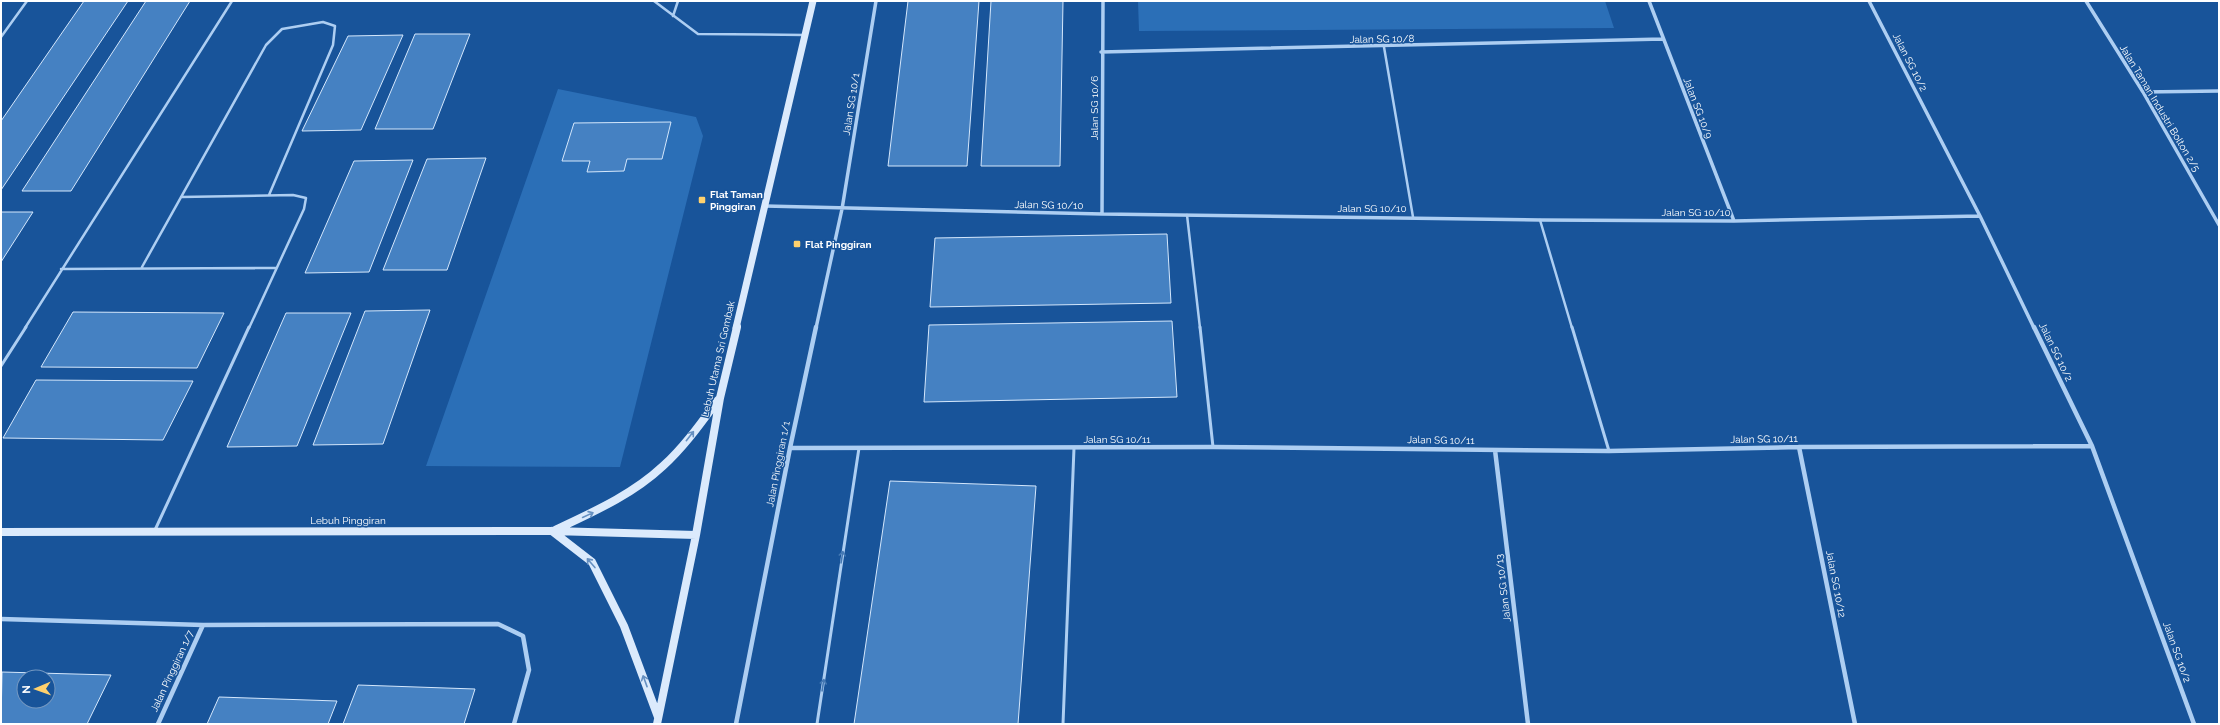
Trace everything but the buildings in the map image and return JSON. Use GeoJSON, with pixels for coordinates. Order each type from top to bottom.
{"type":"FeatureCollection","features":[{"type":"Feature","properties":{"kind":"street","name":"Lebuh Utama Sri Gombak"},"geometry":{"type":"LineString","coordinates":[[657,721],[696,536],[720,398],[813,1]]}},
{"type":"Feature","properties":{"kind":"street","name":"Jalan SG 10/1"},"geometry":{"type":"LineString","coordinates":[[842,209],[876,1]]}},
{"type":"Feature","properties":{"kind":"street","name":"Jalan SG 10/6"},"geometry":{"type":"LineString","coordinates":[[1102,214],[1101,52],[1103,1]]}},
{"type":"Feature","properties":{"kind":"street","name":"Jalan SG 10/9"},"geometry":{"type":"LineString","coordinates":[[1649,1],[1734,220]]}},
{"type":"Feature","properties":{"kind":"street","name":"Jalan SG 10/2"},"geometry":{"type":"LineString","coordinates":[[1869,1],[1980,216],[2092,446],[2194,724]]}},
{"type":"Feature","properties":{"kind":"street","name":"Jalan Taman Industri Bolton 2/5"},"geometry":{"type":"LineString","coordinates":[[2086,1],[2143,92],[2219,225]]}},
{"type":"Feature","properties":{"kind":"street","name":"Jalan SG 10/8"},"geometry":{"type":"LineString","coordinates":[[1101,52],[1384,47],[1663,39]]}},
{"type":"Feature","properties":{"kind":"street"},"geometry":{"type":"LineString","coordinates":[[2143,92],[2219,91]]}},
{"type":"Feature","properties":{"kind":"street","name":"Jalan SG 10/10"},"geometry":{"type":"LineString","coordinates":[[765,206],[1102,214],[1413,217],[1540,220],[1734,220],[1980,216]]}},
{"type":"Feature","properties":{"kind":"street","name":"Jalan Pinggiran 1/1"},"geometry":{"type":"LineString","coordinates":[[736,724],[790,448],[842,209]]}},
{"type":"Feature","properties":{"kind":"street"},"geometry":{"type":"LineString","coordinates":[[657,721],[624,626],[592,562],[552,531],[603,508],[641,485],[676,454],[720,398]]}},
{"type":"Feature","properties":{"kind":"street","name":"Jalan SG 10/11"},"geometry":{"type":"LineString","coordinates":[[790,448],[1213,447],[1609,451],[1799,447],[2092,446]]}},
{"type":"Feature","properties":{"kind":"street","name":"Jalan SG 10/12"},"geometry":{"type":"LineString","coordinates":[[1799,447],[1855,724]]}},
{"type":"Feature","properties":{"kind":"street","name":"Jalan SG 10/13"},"geometry":{"type":"LineString","coordinates":[[1495,450],[1528,724]]}},
{"type":"Feature","properties":{"kind":"street","name":"Lebuh Pinggiran"},"geometry":{"type":"LineString","coordinates":[[1,532],[552,531],[696,536]]}},
{"type":"Feature","properties":{"kind":"street"},"geometry":{"type":"LineString","coordinates":[[1,618],[203,625],[498,624],[523,636],[529,670],[514,724]]}},
{"type":"Feature","properties":{"kind":"street","name":"Jalan Pinggiran 1/7"},"geometry":{"type":"LineString","coordinates":[[158,724],[203,625]]}},
{"type":"Feature","properties":{"kind":"lane"},"geometry":{"type":"LineString","coordinates":[[1,37],[27,1]]}},
{"type":"Feature","properties":{"kind":"lane"},"geometry":{"type":"LineString","coordinates":[[1,366],[232,1]]}},
{"type":"Feature","properties":{"kind":"lane"},"geometry":{"type":"LineString","coordinates":[[654,1],[698,34],[806,35]]}},
{"type":"Feature","properties":{"kind":"lane"},"geometry":{"type":"LineString","coordinates":[[673,16],[678,1]]}},
{"type":"Feature","properties":{"kind":"lane"},"geometry":{"type":"LineString","coordinates":[[142,267],[266,45],[282,29],[322,22],[335,26],[333,45],[269,195]]}},
{"type":"Feature","properties":{"kind":"lane"},"geometry":{"type":"LineString","coordinates":[[1384,47],[1413,217]]}},
{"type":"Feature","properties":{"kind":"lane"},"geometry":{"type":"LineString","coordinates":[[154,532],[304,209],[306,198],[293,195],[181,197]]}},
{"type":"Feature","properties":{"kind":"lane"},"geometry":{"type":"LineString","coordinates":[[1188,215],[1213,447]]}},
{"type":"Feature","properties":{"kind":"lane"},"geometry":{"type":"LineString","coordinates":[[1540,220],[1609,451]]}},
{"type":"Feature","properties":{"kind":"lane"},"geometry":{"type":"LineString","coordinates":[[61,269],[142,267],[276,268]]}},
{"type":"Feature","properties":{"kind":"lane"},"geometry":{"type":"LineString","coordinates":[[817,724],[859,448]]}},
{"type":"Feature","properties":{"kind":"lane"},"geometry":{"type":"LineString","coordinates":[[1063,724],[1074,448]]}},
{"type":"Feature","properties":{"kind":"shaded area"},"geometry":{"type":"Polygon","coordinates":[[[1138,1],[1605,1],[1614,28],[1139,31],[1138,1]]]}},
{"type":"Feature","properties":{"kind":"shaded area"},"geometry":{"type":"Polygon","coordinates":[[[558,89],[696,117],[703,136],[620,467],[426,466],[558,89]]]}},
{"type":"Feature","properties":{"kind":"place","name":"Flat Taman Pinggiran"},"geometry":{"type":"Point","coordinates":[702,200]}},
{"type":"Feature","properties":{"kind":"place","name":"Flat Pinggiran"},"geometry":{"type":"Point","coordinates":[797,244]}}]}
